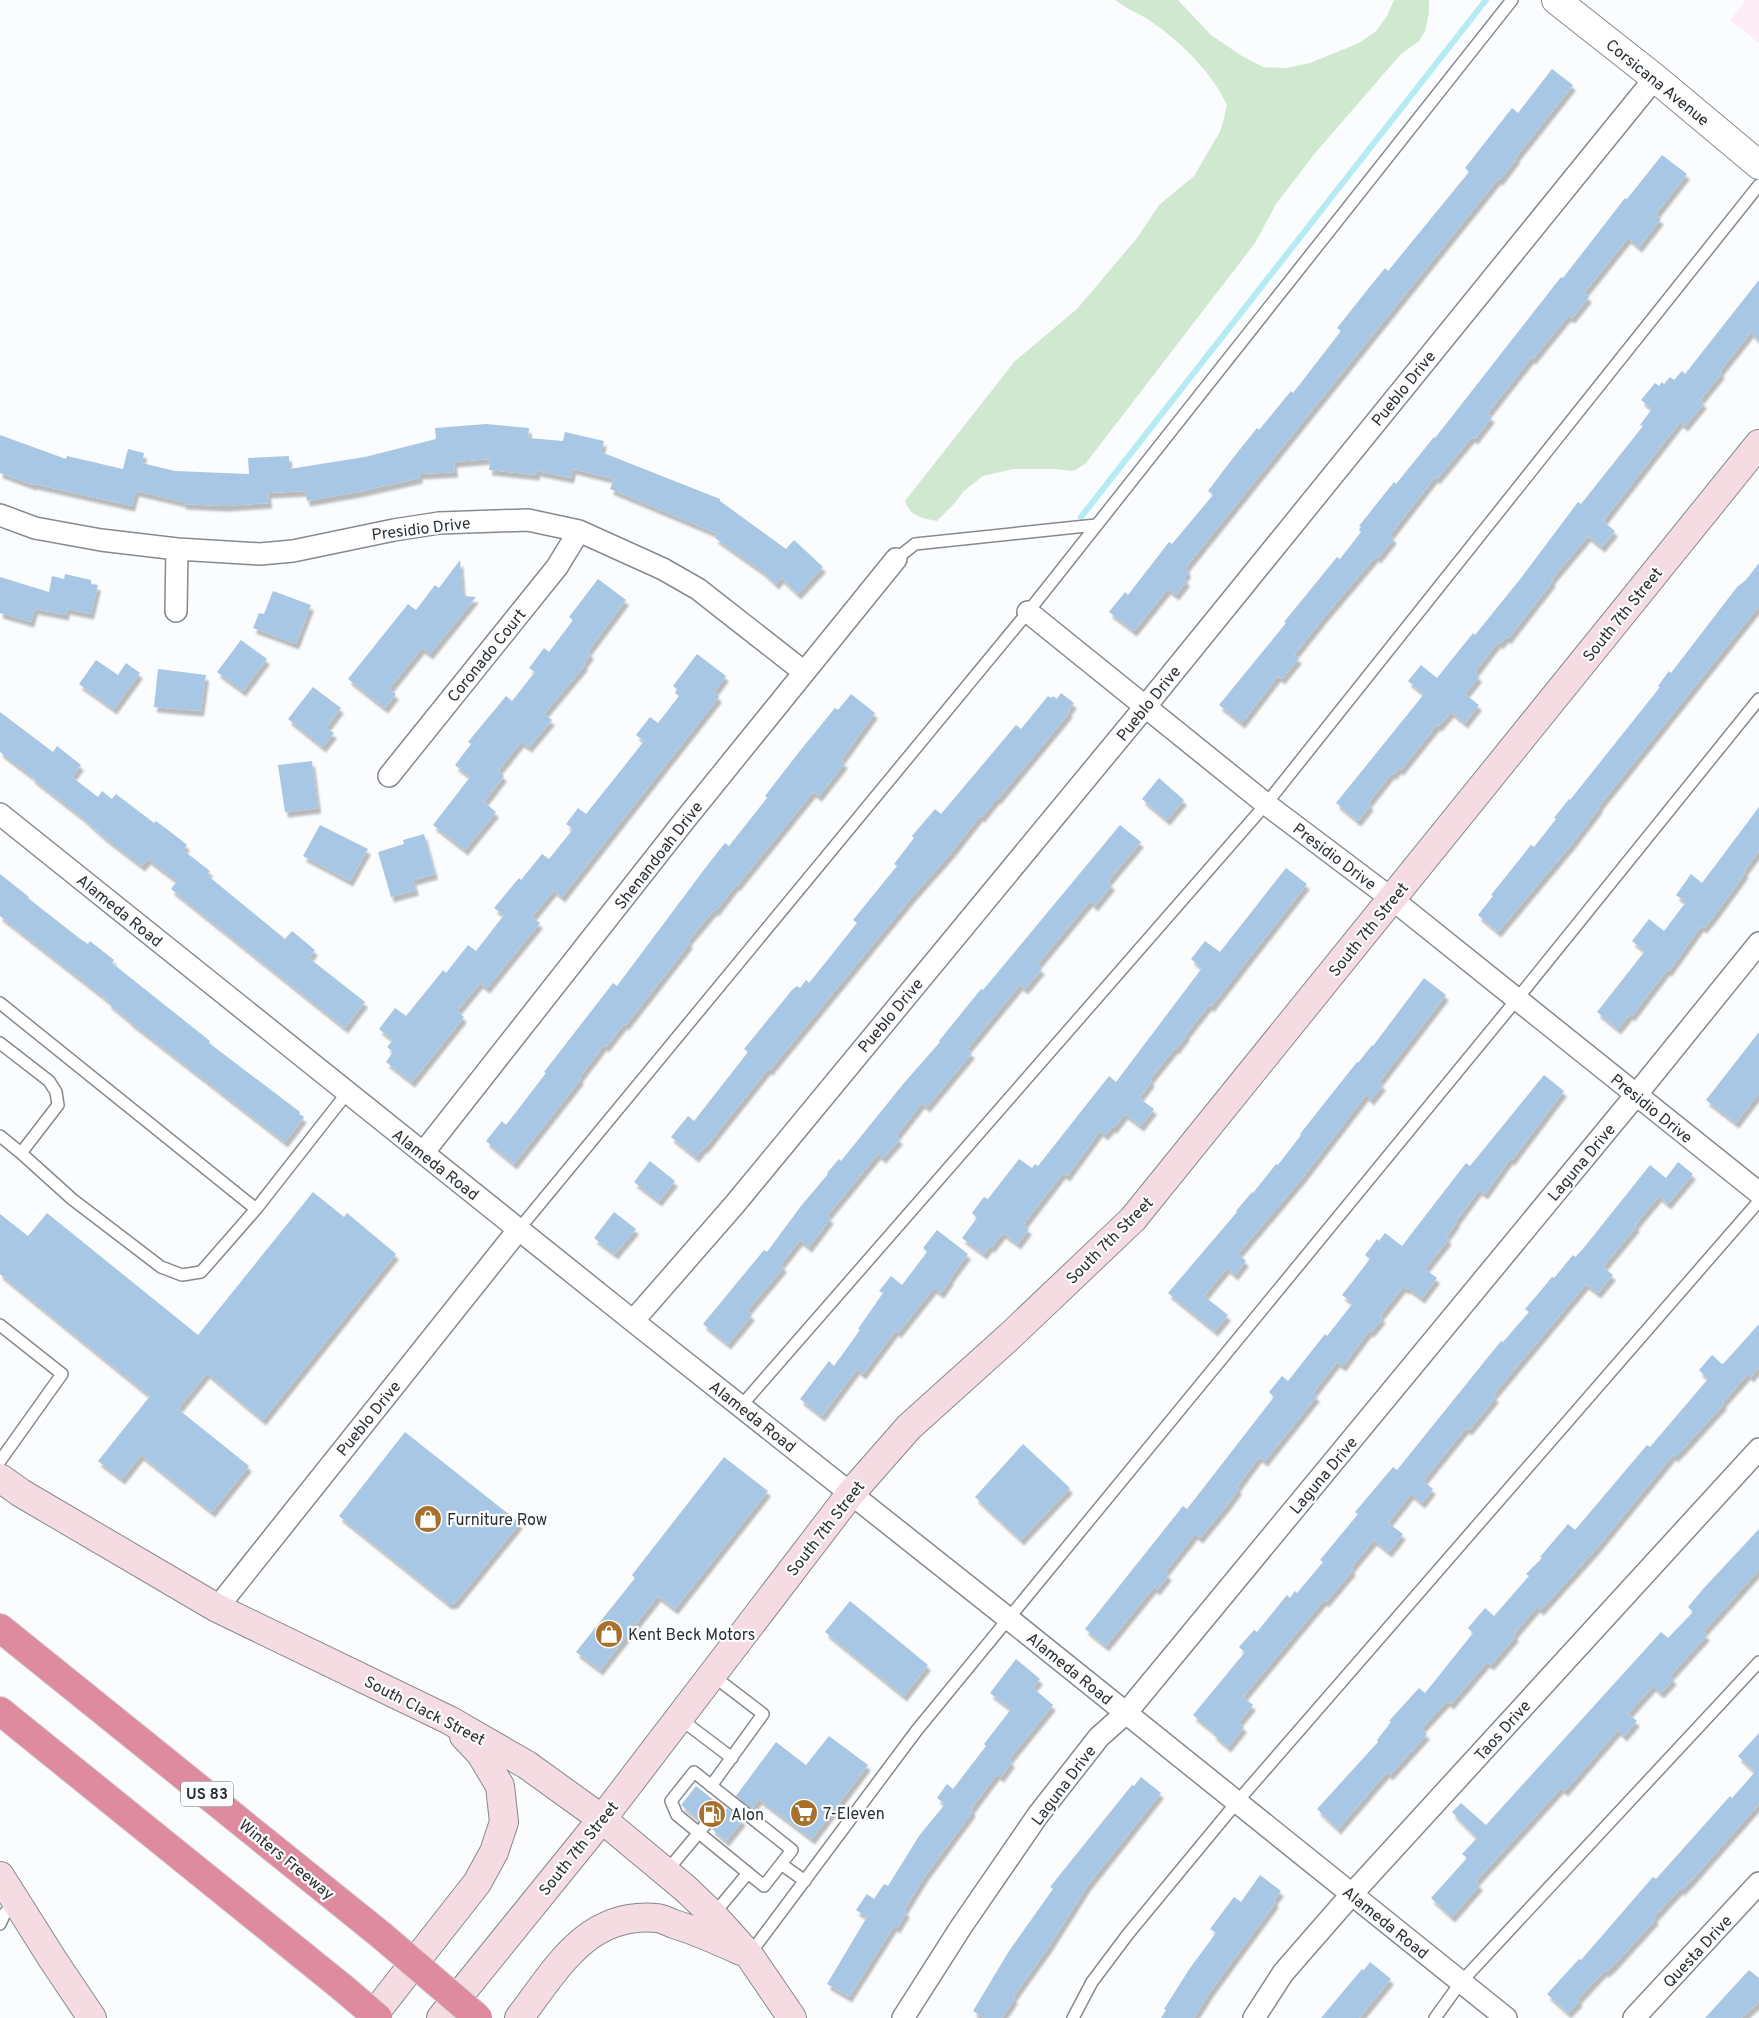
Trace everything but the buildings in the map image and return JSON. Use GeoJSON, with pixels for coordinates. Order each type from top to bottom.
{"type":"FeatureCollection","features":[{"type":"Feature","properties":{"kind":"highway"},"geometry":{"type":"LineString","coordinates":[[0,1624],[33,1654]]}},
{"type":"Feature","properties":{"kind":"highway","name":"Winters Freeway"},"geometry":{"type":"LineString","coordinates":[[0,1628],[381,1935],[478,2018]]}},
{"type":"Feature","properties":{"kind":"highway"},"geometry":{"type":"LineString","coordinates":[[0,1711],[378,2018]]}},
{"type":"Feature","properties":{"kind":"main road","name":"South 7th Street"},"geometry":{"type":"LineString","coordinates":[[441,2018],[602,1819],[851,1492],[909,1427],[1010,1336],[1133,1219],[1759,444]]}},
{"type":"Feature","properties":{"kind":"main road","name":"South Clack Street"},"geometry":{"type":"LineString","coordinates":[[0,1478],[21,1493],[217,1608],[449,1720],[528,1765],[602,1819],[666,1872],[713,1915],[750,1955],[792,2018]]}},
{"type":"Feature","properties":{"kind":"main road"},"geometry":{"type":"LineString","coordinates":[[372,2018],[477,1883],[494,1852],[504,1822],[500,1786],[481,1754],[449,1720]]}},
{"type":"Feature","properties":{"kind":"main road"},"geometry":{"type":"LineString","coordinates":[[0,1876],[5,1913],[92,2018]]}},
{"type":"Feature","properties":{"kind":"main road"},"geometry":{"type":"LineString","coordinates":[[519,2018],[574,1947],[594,1932],[622,1920],[657,1918],[689,1928],[750,1955]]}},
{"type":"Feature","properties":{"kind":"street","name":"Corsicana Avenue"},"geometry":{"type":"LineString","coordinates":[[1556,0],[1655,78],[1759,165]]}},
{"type":"Feature","properties":{"kind":"street","name":"Pueblo Drive"},"geometry":{"type":"LineString","coordinates":[[633,1321],[735,1204],[1145,707],[1655,78]]}},
{"type":"Feature","properties":{"kind":"street","name":"Presidio Drive"},"geometry":{"type":"LineString","coordinates":[[0,515],[35,528],[101,540],[177,549],[268,553],[293,551],[439,523],[528,520],[579,531],[663,569],[698,589],[804,672]]}},
{"type":"Feature","properties":{"kind":"street","name":"Coronado Court"},"geometry":{"type":"LineString","coordinates":[[389,776],[557,566],[579,531]]}},
{"type":"Feature","properties":{"kind":"street"},"geometry":{"type":"LineString","coordinates":[[176,611],[177,549]]}},
{"type":"Feature","properties":{"kind":"street","name":"Shenandoah Drive"},"geometry":{"type":"LineString","coordinates":[[423,1153],[684,820],[896,559]]}},
{"type":"Feature","properties":{"kind":"street","name":"Presidio Drive"},"geometry":{"type":"LineString","coordinates":[[1028,612],[1266,804],[1392,899],[1759,1193]]}},
{"type":"Feature","properties":{"kind":"street","name":"Alameda Road"},"geometry":{"type":"LineString","coordinates":[[0,814],[633,1321],[851,1492],[1506,2018]]}},
{"type":"Feature","properties":{"kind":"street","name":"Laguna Drive"},"geometry":{"type":"LineString","coordinates":[[903,2018],[961,1927],[1038,1815],[1099,1737],[1126,1713],[1636,1095],[1759,943]]}},
{"type":"Feature","properties":{"kind":"street","name":"Pueblo Drive"},"geometry":{"type":"LineString","coordinates":[[217,1608],[519,1229]]}},
{"type":"Feature","properties":{"kind":"street","name":"Taos Drive"},"geometry":{"type":"LineString","coordinates":[[1254,2018],[1283,1973],[1351,1895],[1759,1449]]}},
{"type":"Feature","properties":{"kind":"street","name":"Questa Drive"},"geometry":{"type":"LineString","coordinates":[[1634,2018],[1759,1883]]}},
{"type":"Feature","properties":{"kind":"lane"},"geometry":{"type":"LineString","coordinates":[[519,1229],[1028,612],[1512,0]]}},
{"type":"Feature","properties":{"kind":"lane"},"geometry":{"type":"LineString","coordinates":[[741,1406],[1266,804],[1759,185]]}},
{"type":"Feature","properties":{"kind":"lane"},"geometry":{"type":"LineString","coordinates":[[896,559],[915,544],[1096,525]]}},
{"type":"Feature","properties":{"kind":"lane"},"geometry":{"type":"LineString","coordinates":[[750,1955],[917,1730],[1517,999],[1759,699]]}},
{"type":"Feature","properties":{"kind":"lane"},"geometry":{"type":"LineString","coordinates":[[0,1003],[256,1209]]}},
{"type":"Feature","properties":{"kind":"lane"},"geometry":{"type":"LineString","coordinates":[[0,1042],[50,1081],[56,1092],[58,1105],[21,1153]]}},
{"type":"Feature","properties":{"kind":"lane"},"geometry":{"type":"LineString","coordinates":[[0,1136],[72,1199],[160,1267],[182,1275],[202,1272],[256,1209],[347,1092]]}},
{"type":"Feature","properties":{"kind":"lane"},"geometry":{"type":"LineString","coordinates":[[1073,2018],[1092,1982],[1128,1934],[1237,1802],[1759,1201]]}},
{"type":"Feature","properties":{"kind":"lane"},"geometry":{"type":"LineString","coordinates":[[0,1325],[62,1374],[0,1461]]}},
{"type":"Feature","properties":{"kind":"lane"},"geometry":{"type":"LineString","coordinates":[[1435,2018],[1461,1982],[1759,1662]]}},
{"type":"Feature","properties":{"kind":"lane"},"geometry":{"type":"LineString","coordinates":[[711,1786],[764,1714],[712,1675]]}},
{"type":"Feature","properties":{"kind":"lane"},"geometry":{"type":"LineString","coordinates":[[679,1718],[732,1758]]}},
{"type":"Feature","properties":{"kind":"lane"},"geometry":{"type":"LineString","coordinates":[[694,1772],[711,1786],[724,1802],[792,1850],[764,1886],[702,1829],[676,1815],[671,1801],[694,1772]]}},
{"type":"Feature","properties":{"kind":"lane"},"geometry":{"type":"LineString","coordinates":[[666,1872],[702,1829]]}},
{"type":"Feature","properties":{"kind":"lane"},"geometry":{"type":"LineString","coordinates":[[781,1864],[805,1882]]}},
{"type":"Feature","properties":{"kind":"lane"},"geometry":{"type":"LineString","coordinates":[[713,1915],[748,1873]]}},
{"type":"Feature","properties":{"kind":"shaded area"},"geometry":{"type":"Polygon","coordinates":[[[1746,0],[1759,0],[1759,43],[1730,20],[1746,0]]]}},
{"type":"Feature","properties":{"kind":"green space"},"geometry":{"type":"Polygon","coordinates":[[[1115,0],[1178,0],[1211,35],[1242,56],[1263,67],[1286,68],[1310,63],[1359,43],[1376,31],[1387,16],[1394,0],[1429,0],[1429,13],[1425,31],[1419,41],[1401,54],[1316,152],[1276,204],[1255,243],[1086,463],[1074,471],[1013,469],[983,476],[964,491],[937,521],[921,518],[910,510],[905,501],[1015,361],[1077,309],[1137,238],[1159,205],[1194,176],[1221,130],[1227,105],[1212,80],[1183,47],[1149,20],[1115,0]]]}},
{"type":"Feature","properties":{"kind":"waterway"},"geometry":{"type":"LineString","coordinates":[[1081,517],[1486,0]]}},
{"type":"Feature","properties":{"kind":"place","name":"Furniture Row"},"geometry":{"type":"Point","coordinates":[428,1519]}},
{"type":"Feature","properties":{"kind":"place","name":"Kent Beck Motors"},"geometry":{"type":"Point","coordinates":[609,1634]}},
{"type":"Feature","properties":{"kind":"place","name":"7-Eleven"},"geometry":{"type":"Point","coordinates":[804,1813]}},
{"type":"Feature","properties":{"kind":"place","name":"Alon"},"geometry":{"type":"Point","coordinates":[712,1814]}}]}
